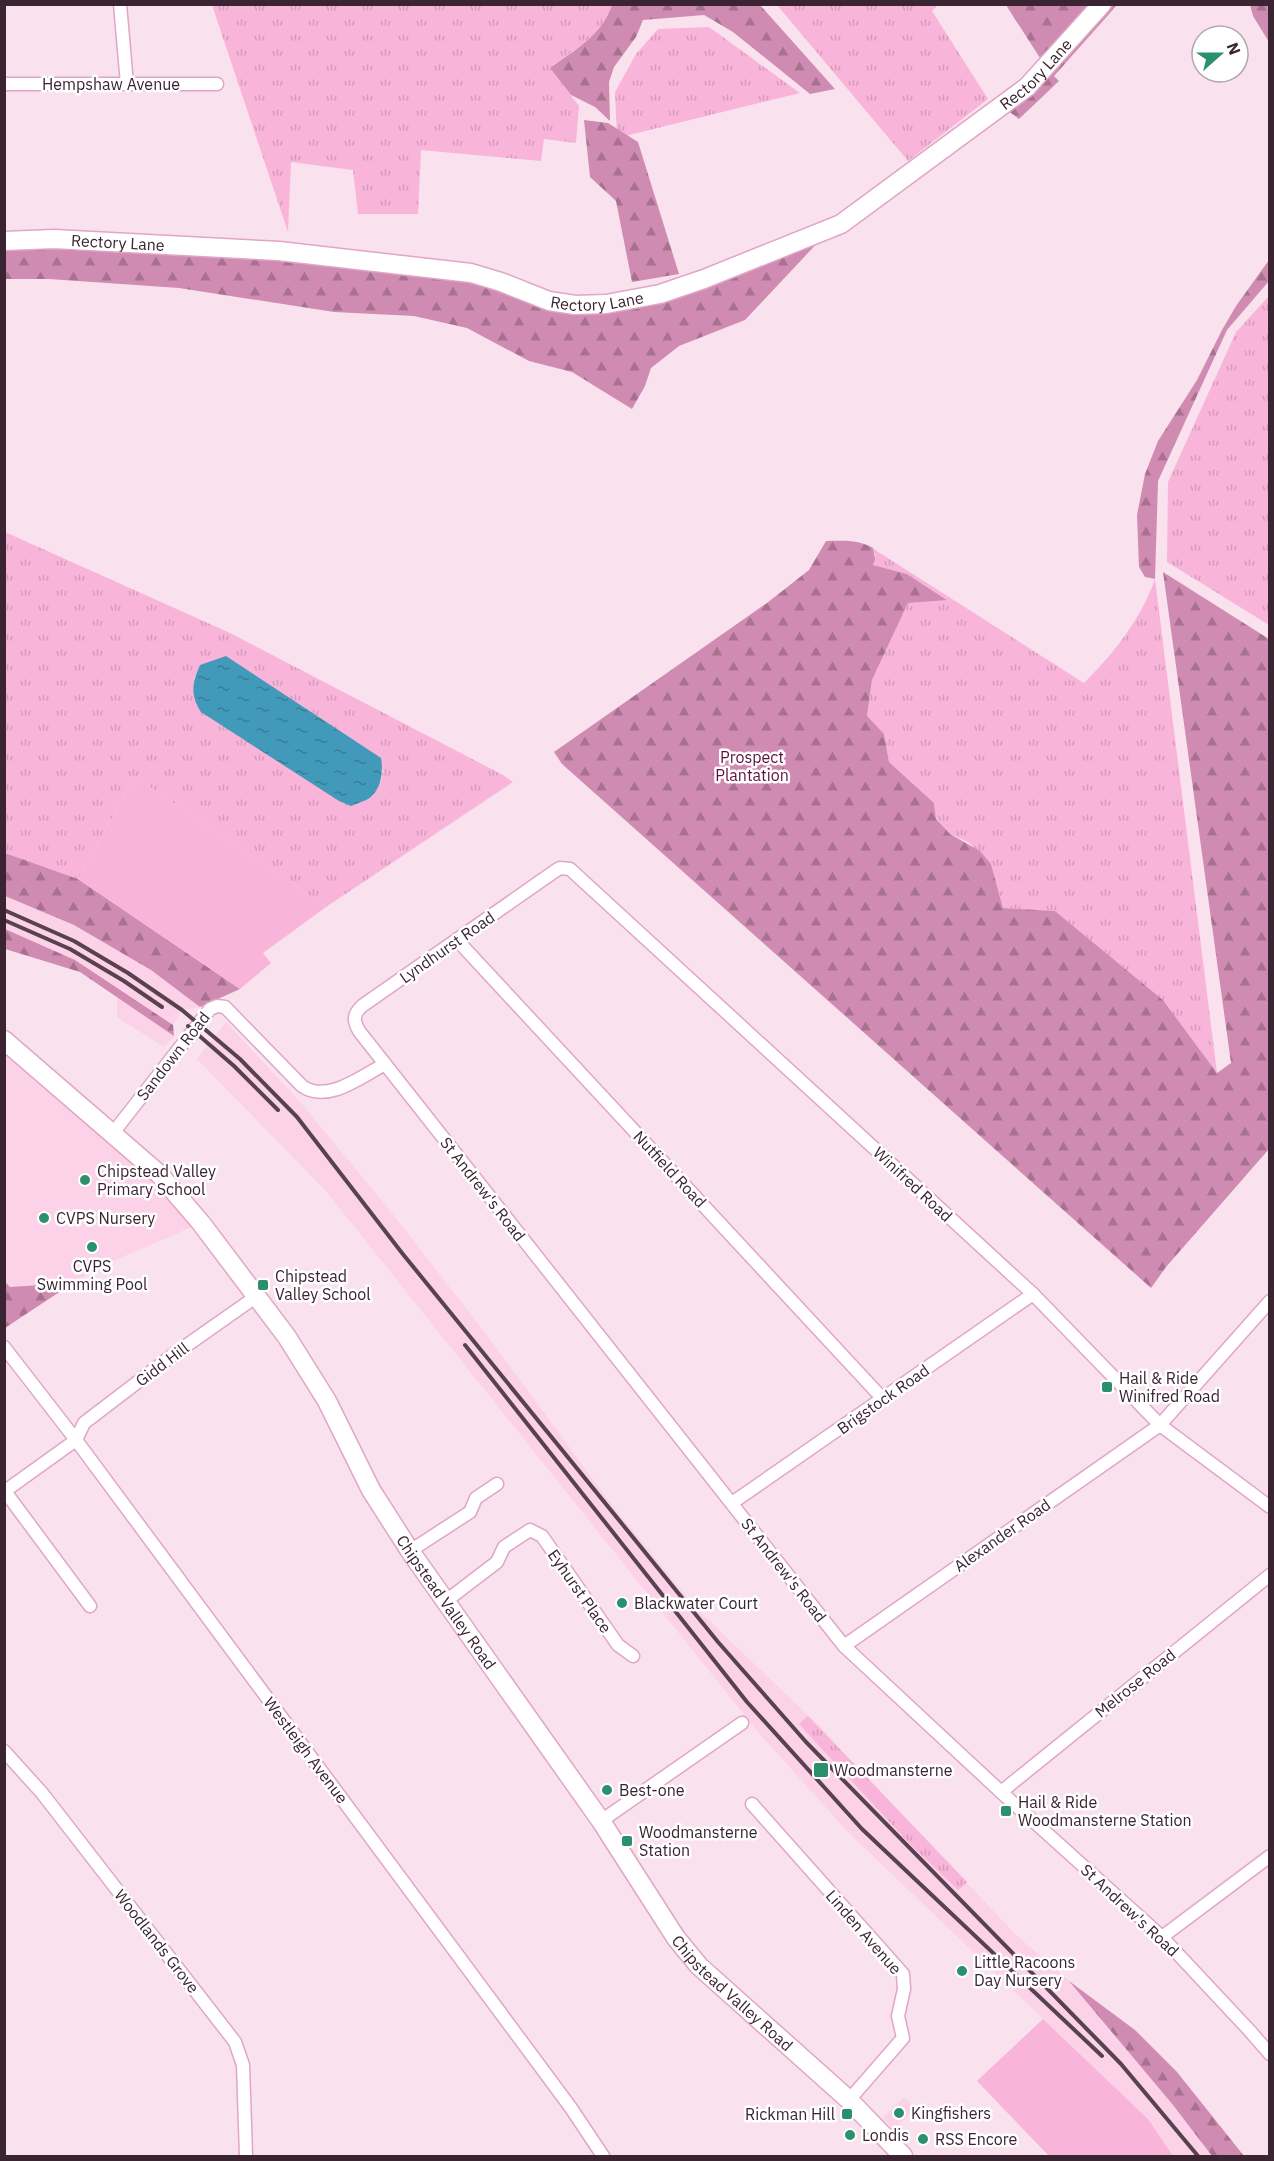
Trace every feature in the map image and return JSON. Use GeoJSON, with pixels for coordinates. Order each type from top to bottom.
{"type":"FeatureCollection","features":[{"type":"Feature","properties":{"kind":"main road","name":"Rectory Lane"},"geometry":{"type":"LineString","coordinates":[[4,241],[54,239],[279,251],[471,273],[501,282],[549,302],[606,304],[660,294],[842,224],[1027,87],[1102,4]]}},
{"type":"Feature","properties":{"kind":"main road","name":"Chipstead Valley Road"},"geometry":{"type":"LineString","coordinates":[[4,1040],[159,1174],[181,1197],[257,1296],[327,1401],[371,1490],[410,1551],[601,1821],[665,1923],[687,1953],[849,2100],[902,2156]]}},
{"type":"Feature","properties":{"kind":"street"},"geometry":{"type":"LineString","coordinates":[[120,4],[127,84]]}},
{"type":"Feature","properties":{"kind":"street","name":"Hempshaw Avenue"},"geometry":{"type":"LineString","coordinates":[[4,84],[217,84]]}},
{"type":"Feature","properties":{"kind":"street","name":"Winifred Road"},"geometry":{"type":"LineString","coordinates":[[555,871],[565,868],[575,873],[1033,1294],[1160,1425],[1269,1507]]}},
{"type":"Feature","properties":{"kind":"street","name":"Lyndhurst Road"},"geometry":{"type":"LineString","coordinates":[[359,1031],[354,1020],[358,1010],[555,871]]}},
{"type":"Feature","properties":{"kind":"street","name":"Nutfield Road"},"geometry":{"type":"LineString","coordinates":[[457,940],[883,1399]]}},
{"type":"Feature","properties":{"kind":"street","name":"Sandown Road"},"geometry":{"type":"LineString","coordinates":[[114,1133],[210,1009],[217,1006],[225,1007],[302,1086],[314,1092],[334,1090],[385,1064]]}},
{"type":"Feature","properties":{"kind":"street","name":"St Andrew's Road"},"geometry":{"type":"LineString","coordinates":[[359,1031],[844,1646],[1162,1937],[1269,2054]]}},
{"type":"Feature","properties":{"kind":"street","name":"Brigstock Road"},"geometry":{"type":"LineString","coordinates":[[732,1503],[1033,1294]]}},
{"type":"Feature","properties":{"kind":"street","name":"Gidd Hill"},"geometry":{"type":"LineString","coordinates":[[5,1491],[76,1440],[84,1423],[172,1355],[257,1296]]}},
{"type":"Feature","properties":{"kind":"street","name":"Alexander Road"},"geometry":{"type":"LineString","coordinates":[[844,1646],[1160,1425],[1269,1301]]}},
{"type":"Feature","properties":{"kind":"street","name":"Westleigh Avenue"},"geometry":{"type":"LineString","coordinates":[[4,1347],[76,1440],[564,2098],[603,2157]]}},
{"type":"Feature","properties":{"kind":"street"},"geometry":{"type":"LineString","coordinates":[[410,1551],[470,1512],[476,1498],[497,1484]]}},
{"type":"Feature","properties":{"kind":"street"},"geometry":{"type":"LineString","coordinates":[[5,1491],[90,1606]]}},
{"type":"Feature","properties":{"kind":"street","name":"Eyhurst Place"},"geometry":{"type":"LineString","coordinates":[[446,1601],[497,1562],[504,1547],[530,1530],[542,1536],[618,1645],[633,1656]]}},
{"type":"Feature","properties":{"kind":"street","name":"Melrose Road"},"geometry":{"type":"LineString","coordinates":[[1001,1792],[1269,1575]]}},
{"type":"Feature","properties":{"kind":"street"},"geometry":{"type":"LineString","coordinates":[[601,1821],[742,1723]]}},
{"type":"Feature","properties":{"kind":"street","name":"Woodlands Grove"},"geometry":{"type":"LineString","coordinates":[[4,1751],[42,1793],[235,2042],[243,2065],[246,2157]]}},
{"type":"Feature","properties":{"kind":"street","name":"Linden Avenue"},"geometry":{"type":"LineString","coordinates":[[752,1804],[903,1974],[904,1989],[898,2016],[903,2038],[849,2100]]}},
{"type":"Feature","properties":{"kind":"street"},"geometry":{"type":"LineString","coordinates":[[1162,1937],[1269,1856]]}},
{"type":"Feature","properties":{"kind":"shaded area"},"geometry":{"type":"Polygon","coordinates":[[[4,896],[74,925],[151,970],[200,1007],[182,1010],[173,1025],[75,960],[5,929],[4,896]]]}},
{"type":"Feature","properties":{"kind":"shaded area"},"geometry":{"type":"Polygon","coordinates":[[[117,997],[174,1036],[164,1047],[117,1017],[117,997]]]}},
{"type":"Feature","properties":{"kind":"shaded area"},"geometry":{"type":"Polygon","coordinates":[[[226,1022],[301,1103],[388,1208],[492,1342],[608,1500],[694,1606],[820,1727],[1016,1935],[1069,1981],[1173,2105],[1212,2156],[1173,2156],[1148,2119],[848,1832],[757,1731],[326,1191],[197,1059],[226,1022]]]}},
{"type":"Feature","properties":{"kind":"shaded area","name":"Chipstead Valley Primary School"},"geometry":{"type":"Polygon","coordinates":[[[4,1040],[201,1223],[99,1267],[13,1322],[4,1313],[4,1040]]]}},
{"type":"Feature","properties":{"kind":"shaded area","name":"Kingfishers"},"geometry":{"type":"Polygon","coordinates":[[[904,2097],[916,2108],[894,2130],[883,2118],[904,2097]]]}},
{"type":"Feature","properties":{"kind":"green space"},"geometry":{"type":"Polygon","coordinates":[[[212,5],[612,5],[602,25],[595,33],[550,68],[579,106],[576,143],[544,139],[541,161],[421,150],[418,214],[358,214],[353,170],[291,162],[288,232],[212,5]]]}},
{"type":"Feature","properties":{"kind":"green space"},"geometry":{"type":"Polygon","coordinates":[[[612,5],[760,5],[835,89],[810,94],[733,32],[704,15],[643,20],[636,37],[614,67],[609,82],[610,121],[595,107],[571,95],[550,68],[595,33],[602,25],[612,5]]]}},
{"type":"Feature","properties":{"kind":"green space"},"geometry":{"type":"Polygon","coordinates":[[[777,5],[938,5],[932,11],[988,99],[908,161],[777,5]]]}},
{"type":"Feature","properties":{"kind":"green space"},"geometry":{"type":"Polygon","coordinates":[[[1006,5],[1117,5],[1054,76],[1059,81],[1019,119],[1007,110],[1049,72],[1006,5]]]}},
{"type":"Feature","properties":{"kind":"green space"},"geometry":{"type":"Polygon","coordinates":[[[1250,5],[1269,5],[1269,42],[1253,16],[1250,5]]]}},
{"type":"Feature","properties":{"kind":"green space"},"geometry":{"type":"Polygon","coordinates":[[[709,27],[800,93],[617,138],[615,92],[636,54],[658,29],[709,27]]]}},
{"type":"Feature","properties":{"kind":"green space"},"geometry":{"type":"Polygon","coordinates":[[[584,120],[608,123],[638,142],[679,274],[632,282],[616,201],[590,177],[584,120]]]}},
{"type":"Feature","properties":{"kind":"green space"},"geometry":{"type":"Polygon","coordinates":[[[822,238],[745,320],[679,346],[651,368],[645,386],[632,409],[572,372],[529,361],[467,328],[414,316],[334,312],[179,288],[49,279],[5,279],[5,248],[51,245],[289,256],[484,282],[529,303],[594,314],[679,295],[822,238]]]}},
{"type":"Feature","properties":{"kind":"green space"},"geometry":{"type":"Polygon","coordinates":[[[1269,260],[1269,281],[1227,330],[1158,481],[1155,579],[1145,577],[1139,567],[1137,515],[1145,474],[1158,441],[1197,380],[1222,330],[1269,260]]]}},
{"type":"Feature","properties":{"kind":"green space"},"geometry":{"type":"Polygon","coordinates":[[[1269,296],[1269,625],[1167,562],[1168,482],[1236,332],[1269,296]]]}},
{"type":"Feature","properties":{"kind":"green space"},"geometry":{"type":"Polygon","coordinates":[[[5,532],[230,633],[513,782],[326,907],[135,777],[78,879],[5,853],[5,532]],[[200,666],[194,679],[365,800],[373,796],[383,770],[200,666]]]}},
{"type":"Feature","properties":{"kind":"green space","name":"Prospect Plantation"},"geometry":{"type":"Polygon","coordinates":[[[826,541],[850,541],[867,545],[873,548],[875,559],[873,565],[907,574],[947,600],[908,603],[872,680],[867,716],[884,734],[889,762],[934,803],[936,819],[950,834],[980,851],[991,864],[1003,908],[1055,911],[1163,1000],[1217,1073],[1231,1063],[1163,572],[1269,639],[1269,1149],[1166,1267],[1151,1288],[562,764],[554,752],[767,603],[809,570],[826,541]]]}},
{"type":"Feature","properties":{"kind":"green space"},"geometry":{"type":"Polygon","coordinates":[[[872,548],[1084,683],[1126,635],[1155,579],[1217,1073],[1163,1000],[1055,911],[1003,908],[991,864],[968,842],[950,834],[936,819],[934,803],[889,762],[884,734],[867,717],[872,680],[908,603],[946,599],[907,574],[873,565],[875,554],[872,548]]]}},
{"type":"Feature","properties":{"kind":"green space"},"geometry":{"type":"Polygon","coordinates":[[[135,777],[326,907],[263,953],[271,963],[240,989],[78,879],[135,777]]]}},
{"type":"Feature","properties":{"kind":"green space"},"geometry":{"type":"Polygon","coordinates":[[[5,853],[78,879],[240,989],[200,1007],[151,970],[74,925],[5,896],[5,853]]]}},
{"type":"Feature","properties":{"kind":"green space"},"geometry":{"type":"Polygon","coordinates":[[[5,929],[75,960],[173,1025],[174,1036],[80,972],[5,949],[5,929]]]}},
{"type":"Feature","properties":{"kind":"green space"},"geometry":{"type":"Polygon","coordinates":[[[5,1282],[10,1287],[73,1283],[5,1328],[5,1282]]]}},
{"type":"Feature","properties":{"kind":"green space"},"geometry":{"type":"Polygon","coordinates":[[[808,1716],[967,1882],[958,1890],[909,1843],[799,1724],[808,1716]]]}},
{"type":"Feature","properties":{"kind":"green space"},"geometry":{"type":"Polygon","coordinates":[[[1069,1981],[1135,2030],[1177,2072],[1244,2156],[1212,2156],[1173,2105],[1069,1981]]]}},
{"type":"Feature","properties":{"kind":"green space"},"geometry":{"type":"Polygon","coordinates":[[[1043,2019],[1148,2119],[1173,2156],[1049,2156],[977,2081],[1043,2019]]]}},
{"type":"Feature","properties":{"kind":"water"},"geometry":{"type":"Polygon","coordinates":[[[226,656],[381,758],[381,777],[373,795],[351,806],[339,801],[201,712],[193,689],[200,665],[226,656]]]}},
{"type":"Feature","properties":{"kind":"railway"},"geometry":{"type":"LineString","coordinates":[[4,910],[74,941],[128,973],[182,1010],[240,1059],[297,1117],[402,1253],[718,1642],[806,1742],[1121,2064],[1198,2156]]}},
{"type":"Feature","properties":{"kind":"railway"},"geometry":{"type":"LineString","coordinates":[[4,920],[70,949],[162,1007]]}},
{"type":"Feature","properties":{"kind":"railway"},"geometry":{"type":"LineString","coordinates":[[188,1026],[234,1066],[278,1110]]}},
{"type":"Feature","properties":{"kind":"railway"},"geometry":{"type":"LineString","coordinates":[[465,1345],[747,1702],[862,1829],[1102,2056]]}},
{"type":"Feature","properties":{"kind":"place","name":"Chipstead Valley Primary School"},"geometry":{"type":"Point","coordinates":[85,1180]}},
{"type":"Feature","properties":{"kind":"place","name":"CVPS Nursery"},"geometry":{"type":"Point","coordinates":[44,1218]}},
{"type":"Feature","properties":{"kind":"place","name":"CVPS Swimming Pool"},"geometry":{"type":"Point","coordinates":[92,1247]}},
{"type":"Feature","properties":{"kind":"place","name":"Chipstead Valley School"},"geometry":{"type":"Point","coordinates":[263,1285]}},
{"type":"Feature","properties":{"kind":"place","name":"Hail & Ride Winifred Road"},"geometry":{"type":"Point","coordinates":[1107,1387]}},
{"type":"Feature","properties":{"kind":"place","name":"Blackwater Court"},"geometry":{"type":"Point","coordinates":[622,1603]}},
{"type":"Feature","properties":{"kind":"place","name":"Woodmansterne"},"geometry":{"type":"Point","coordinates":[821,1770]}},
{"type":"Feature","properties":{"kind":"place","name":"Best-one"},"geometry":{"type":"Point","coordinates":[607,1790]}},
{"type":"Feature","properties":{"kind":"place","name":"Hail & Ride Woodmansterne Station"},"geometry":{"type":"Point","coordinates":[1006,1811]}},
{"type":"Feature","properties":{"kind":"place","name":"Woodmansterne Station"},"geometry":{"type":"Point","coordinates":[627,1841]}},
{"type":"Feature","properties":{"kind":"place","name":"Little Racoons Day Nursery"},"geometry":{"type":"Point","coordinates":[962,1971]}},
{"type":"Feature","properties":{"kind":"place","name":"Kingfishers"},"geometry":{"type":"Point","coordinates":[899,2113]}},
{"type":"Feature","properties":{"kind":"place","name":"Rickman Hill"},"geometry":{"type":"Point","coordinates":[847,2114]}},
{"type":"Feature","properties":{"kind":"place","name":"Londis"},"geometry":{"type":"Point","coordinates":[850,2135]}},
{"type":"Feature","properties":{"kind":"place","name":"RSS Encore"},"geometry":{"type":"Point","coordinates":[923,2139]}}]}
